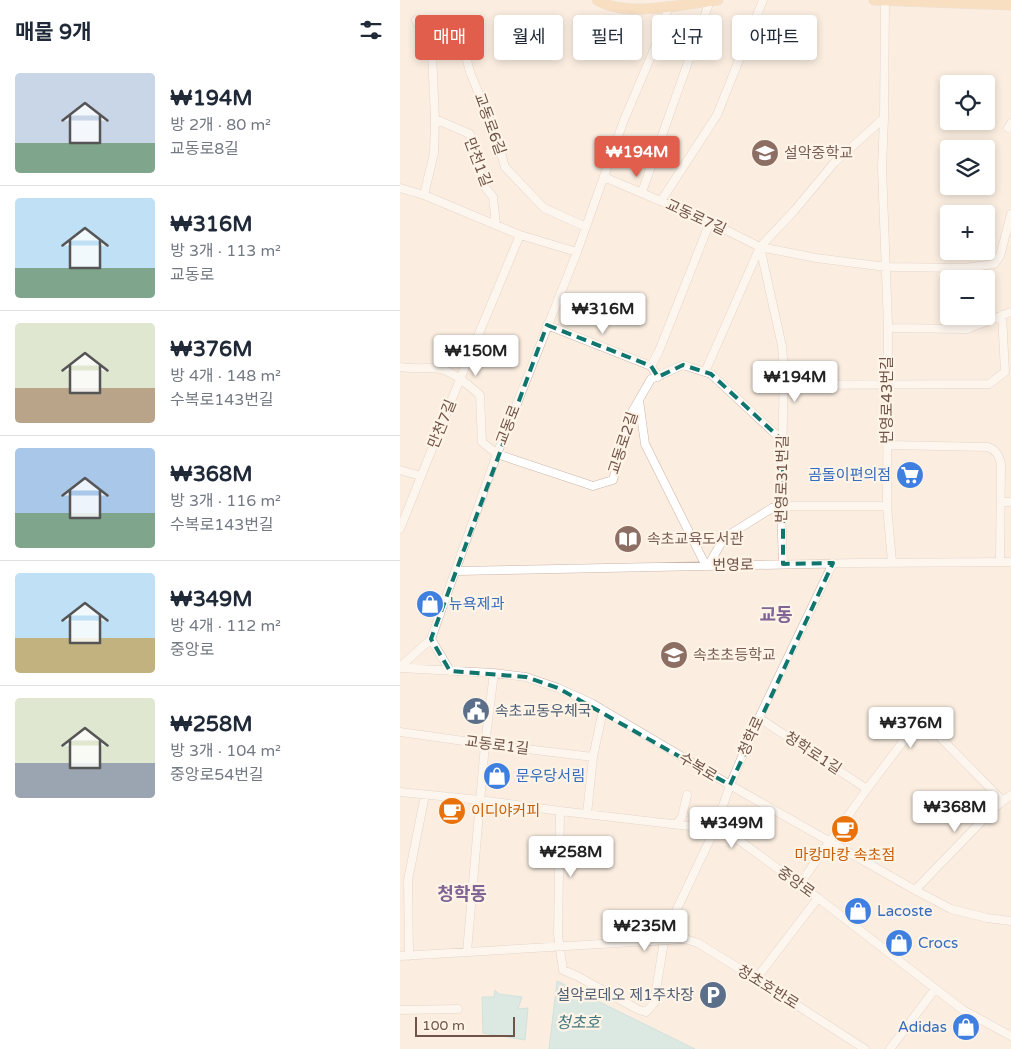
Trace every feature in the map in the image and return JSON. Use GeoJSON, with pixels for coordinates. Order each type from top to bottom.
{"type":"FeatureCollection","features":[{"type":"Feature","properties":{"kind":"main road"},"geometry":{"type":"LineString","coordinates":[[597,0],[608,5],[648,10],[667,6]]}},
{"type":"Feature","properties":{"kind":"main road"},"geometry":{"type":"LineString","coordinates":[[612,0],[624,4],[667,6],[718,0]]}},
{"type":"Feature","properties":{"kind":"main road"},"geometry":{"type":"LineString","coordinates":[[874,0],[1011,5]]}},
{"type":"Feature","properties":{"kind":"street"},"geometry":{"type":"LineString","coordinates":[[661,200],[717,115],[763,0]]}},
{"type":"Feature","properties":{"kind":"street","name":"번영로43번길"},"geometry":{"type":"LineString","coordinates":[[885,1],[882,168],[888,328],[888,506],[892,562]]}},
{"type":"Feature","properties":{"kind":"street","name":"교동로"},"geometry":{"type":"LineString","coordinates":[[400,667],[431,639],[497,454],[577,252],[624,120],[663,28],[667,6]]}},
{"type":"Feature","properties":{"kind":"street"},"geometry":{"type":"LineString","coordinates":[[642,192],[708,6]]}},
{"type":"Feature","properties":{"kind":"street"},"geometry":{"type":"LineString","coordinates":[[424,195],[434,153],[435,119],[432,60]]}},
{"type":"Feature","properties":{"kind":"street","name":"교동로6길"},"geometry":{"type":"LineString","coordinates":[[467,60],[496,135],[505,167],[544,208],[586,227]]}},
{"type":"Feature","properties":{"kind":"street"},"geometry":{"type":"LineString","coordinates":[[706,372],[760,247],[834,164],[884,118]]}},
{"type":"Feature","properties":{"kind":"street","name":"만천1길"},"geometry":{"type":"LineString","coordinates":[[435,119],[470,134],[485,187],[493,197],[496,225]]}},
{"type":"Feature","properties":{"kind":"street","name":"교동로7길"},"geometry":{"type":"LineString","coordinates":[[604,177],[661,200],[760,247],[816,258],[886,267],[966,268],[994,264],[1000,256],[1011,214]]}},
{"type":"Feature","properties":{"kind":"street"},"geometry":{"type":"LineString","coordinates":[[400,188],[424,195],[520,235],[577,252]]}},
{"type":"Feature","properties":{"kind":"street"},"geometry":{"type":"LineString","coordinates":[[710,222],[659,351],[651,366],[655,378],[683,365],[711,374],[783,441]]}},
{"type":"Feature","properties":{"kind":"street","name":"만천7길"},"geometry":{"type":"LineString","coordinates":[[400,529],[460,378],[520,235]]}},
{"type":"Feature","properties":{"kind":"street","name":"번영로31번길"},"geometry":{"type":"LineString","coordinates":[[760,247],[782,346],[784,385],[781,506],[782,564]]}},
{"type":"Feature","properties":{"kind":"street"},"geometry":{"type":"LineString","coordinates":[[888,328],[967,329],[1011,312]]}},
{"type":"Feature","properties":{"kind":"street"},"geometry":{"type":"LineString","coordinates":[[784,385],[989,384],[1005,372],[1002,315]]}},
{"type":"Feature","properties":{"kind":"street"},"geometry":{"type":"LineString","coordinates":[[547,325],[651,366]]}},
{"type":"Feature","properties":{"kind":"street"},"geometry":{"type":"LineString","coordinates":[[400,367],[410,369],[443,369],[460,378],[480,395],[482,442],[497,454]]}},
{"type":"Feature","properties":{"kind":"street","name":"교동로2길"},"geometry":{"type":"LineString","coordinates":[[497,454],[593,486],[613,480],[632,412],[655,378]]}},
{"type":"Feature","properties":{"kind":"street"},"geometry":{"type":"LineString","coordinates":[[639,400],[645,444],[707,566]]}},
{"type":"Feature","properties":{"kind":"street"},"geometry":{"type":"LineString","coordinates":[[887,445],[988,447],[994,449],[999,455],[1001,464],[1000,562]]}},
{"type":"Feature","properties":{"kind":"street"},"geometry":{"type":"LineString","coordinates":[[400,470],[421,476]]}},
{"type":"Feature","properties":{"kind":"street"},"geometry":{"type":"LineString","coordinates":[[1001,502],[1011,502]]}},
{"type":"Feature","properties":{"kind":"street"},"geometry":{"type":"LineString","coordinates":[[707,566],[724,538],[772,508],[781,506],[888,506]]}},
{"type":"Feature","properties":{"kind":"street","name":"번영로"},"geometry":{"type":"LineString","coordinates":[[456,571],[892,562],[1011,562]]}},
{"type":"Feature","properties":{"kind":"street","name":"청학로"},"geometry":{"type":"LineString","coordinates":[[666,940],[675,913],[715,829],[730,785],[759,718],[833,564]]}},
{"type":"Feature","properties":{"kind":"street"},"geometry":{"type":"LineString","coordinates":[[431,639],[450,670]]}},
{"type":"Feature","properties":{"kind":"street","name":"수복로"},"geometry":{"type":"LineString","coordinates":[[400,667],[526,677],[558,688],[603,710],[915,890],[951,908],[986,918],[1011,921]]}},
{"type":"Feature","properties":{"kind":"street"},"geometry":{"type":"LineString","coordinates":[[467,952],[485,744],[494,673]]}},
{"type":"Feature","properties":{"kind":"street"},"geometry":{"type":"LineString","coordinates":[[587,814],[593,757],[603,710]]}},
{"type":"Feature","properties":{"kind":"street","name":"청학로1길"},"geometry":{"type":"LineString","coordinates":[[759,718],[867,789]]}},
{"type":"Feature","properties":{"kind":"street"},"geometry":{"type":"LineString","coordinates":[[799,885],[867,789],[921,718],[1003,801]]}},
{"type":"Feature","properties":{"kind":"street","name":"교동로1길"},"geometry":{"type":"LineString","coordinates":[[400,732],[593,757]]}},
{"type":"Feature","properties":{"kind":"street","name":"중앙로"},"geometry":{"type":"LineString","coordinates":[[400,792],[715,829],[736,838],[976,1018],[1011,1036]]}},
{"type":"Feature","properties":{"kind":"street"},"geometry":{"type":"LineString","coordinates":[[409,956],[408,880],[425,795]]}},
{"type":"Feature","properties":{"kind":"street"},"geometry":{"type":"LineString","coordinates":[[676,824],[682,816],[686,795]]}},
{"type":"Feature","properties":{"kind":"street"},"geometry":{"type":"LineString","coordinates":[[915,890],[1011,795]]}},
{"type":"Feature","properties":{"kind":"street"},"geometry":{"type":"LineString","coordinates":[[560,811],[558,936],[563,970],[646,1012],[654,1003],[663,947],[666,940]]}},
{"type":"Feature","properties":{"kind":"street"},"geometry":{"type":"LineString","coordinates":[[756,978],[818,898]]}},
{"type":"Feature","properties":{"kind":"street","name":"청초호반로"},"geometry":{"type":"LineString","coordinates":[[400,956],[685,939],[698,943],[756,978],[865,1049]]}},
{"type":"Feature","properties":{"kind":"street"},"geometry":{"type":"LineString","coordinates":[[890,1049],[935,989]]}},
{"type":"Feature","properties":{"kind":"street"},"geometry":{"type":"LineString","coordinates":[[400,1010],[458,1009]]}},
{"type":"Feature","properties":{"kind":"highlighted area"},"geometry":{"type":"Polygon","coordinates":[[[547,325],[651,366],[658,377],[683,365],[711,374],[783,441],[783,564],[833,563],[730,785],[558,688],[526,677],[450,671],[431,639],[547,325]]]}},
{"type":"Feature","properties":{"kind":"water","name":"청초호"},"geometry":{"type":"Polygon","coordinates":[[[557,981],[695,1049],[549,1049],[557,981]]]}},
{"type":"Feature","properties":{"kind":"water"},"geometry":{"type":"Polygon","coordinates":[[[495,990],[499,994],[522,997],[518,1009],[528,1008],[525,1040],[483,1033],[482,997],[494,997],[495,990]]]}},
{"type":"Feature","properties":{"kind":"place","name":"설악중학교"},"geometry":{"type":"Point","coordinates":[765,153]}},
{"type":"Feature","properties":{"kind":"place","name":"곰돌이편의점"},"geometry":{"type":"Point","coordinates":[910,475]}},
{"type":"Feature","properties":{"kind":"place","name":"속초교육도서관"},"geometry":{"type":"Point","coordinates":[628,539]}},
{"type":"Feature","properties":{"kind":"place","name":"뉴욕제과"},"geometry":{"type":"Point","coordinates":[430,604]}},
{"type":"Feature","properties":{"kind":"place","name":"속초초등학교"},"geometry":{"type":"Point","coordinates":[674,655]}},
{"type":"Feature","properties":{"kind":"place","name":"속초교동우체국"},"geometry":{"type":"Point","coordinates":[476,711]}},
{"type":"Feature","properties":{"kind":"place","name":"문우당서림"},"geometry":{"type":"Point","coordinates":[497,776]}},
{"type":"Feature","properties":{"kind":"place","name":"이디야커피"},"geometry":{"type":"Point","coordinates":[452,811]}},
{"type":"Feature","properties":{"kind":"place","name":"마캉마캉 속초점"},"geometry":{"type":"Point","coordinates":[845,829]}},
{"type":"Feature","properties":{"kind":"place","name":"Lacoste"},"geometry":{"type":"Point","coordinates":[858,911]}},
{"type":"Feature","properties":{"kind":"place","name":"Crocs"},"geometry":{"type":"Point","coordinates":[899,943]}},
{"type":"Feature","properties":{"kind":"place","name":"설악로데오 제1주차장"},"geometry":{"type":"Point","coordinates":[713,995]}},
{"type":"Feature","properties":{"kind":"place","name":"Adidas"},"geometry":{"type":"Point","coordinates":[966,1027]}},
{"type":"Feature","properties":{"kind":"district","name":"교동"},"geometry":{"type":"Point","coordinates":[776,615]}},
{"type":"Feature","properties":{"kind":"district","name":"청학동"},"geometry":{"type":"Point","coordinates":[462,894]}}]}
